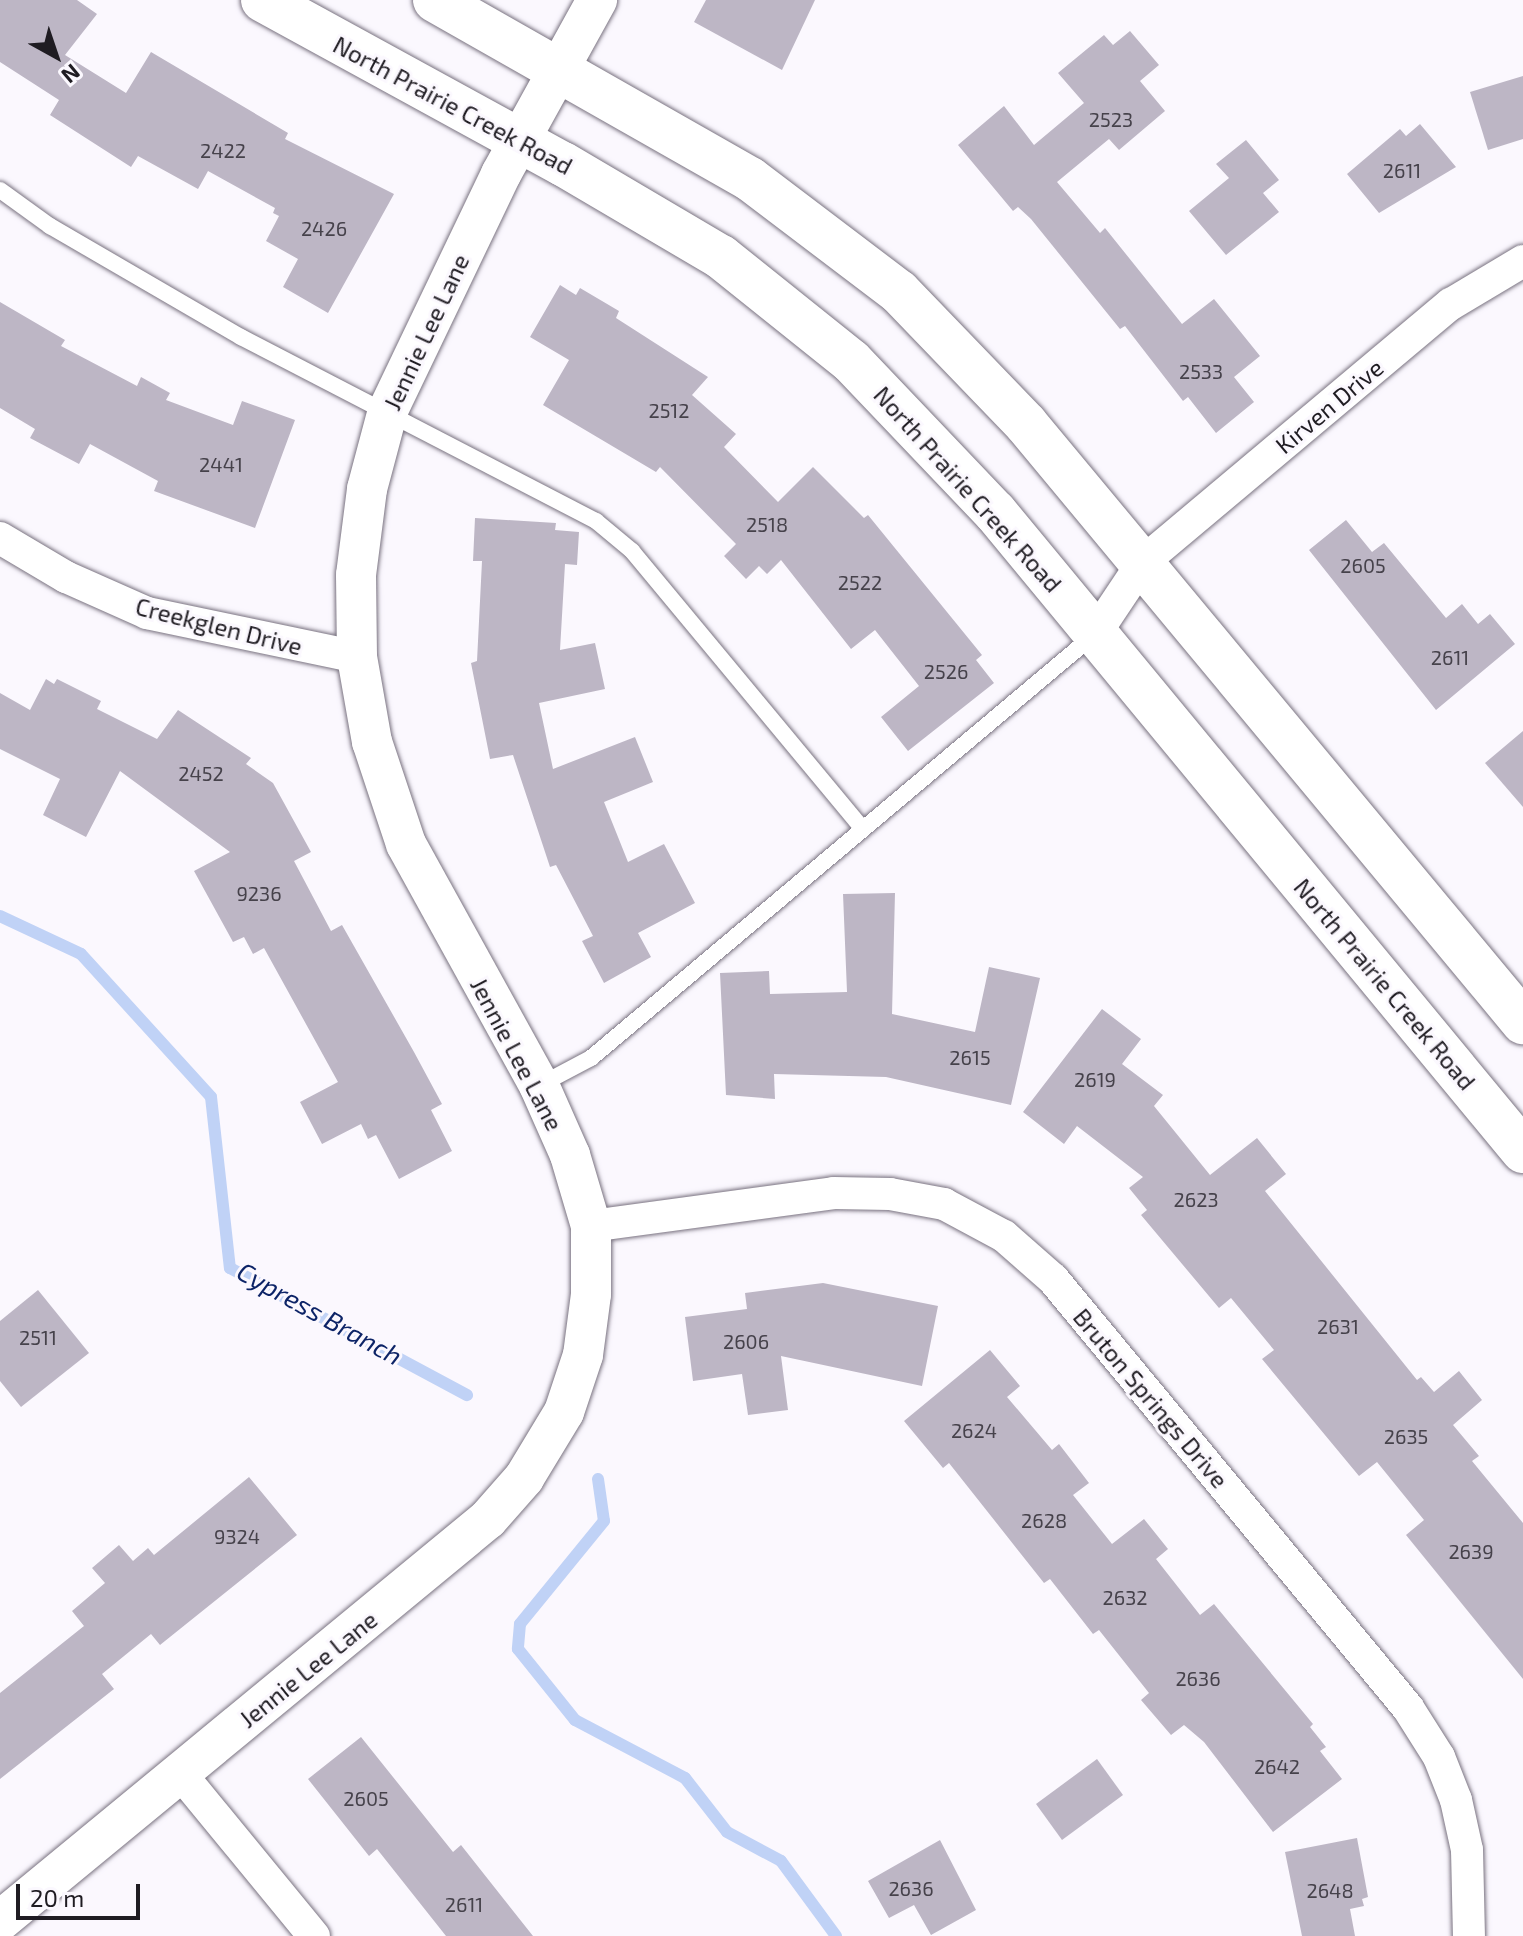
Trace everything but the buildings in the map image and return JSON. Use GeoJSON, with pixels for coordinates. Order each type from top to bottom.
{"type":"FeatureCollection","features":[{"type":"Feature","properties":{"kind":"main road","name":"North Prairie Creek Road"},"geometry":{"type":"LineString","coordinates":[[263,0],[340,46],[521,140],[721,257],[807,323],[914,422],[1095,634],[1523,1151]]}},
{"type":"Feature","properties":{"kind":"main road"},"geometry":{"type":"LineString","coordinates":[[435,0],[750,179],[899,292],[1016,413],[1523,1022]]}},
{"type":"Feature","properties":{"kind":"street","name":"Jennie Lee Lane"},"geometry":{"type":"LineString","coordinates":[[0,1921],[435,1565],[524,1478],[564,1412],[583,1355],[591,1294],[591,1226],[570,1155],[539,1085],[406,844],[372,742],[357,657],[356,575],[367,489],[388,410],[521,140],[597,0]]}},
{"type":"Feature","properties":{"kind":"street","name":"Kirven Drive"},"geometry":{"type":"LineString","coordinates":[[1095,634],[1143,562],[1451,304],[1523,261]]}},
{"type":"Feature","properties":{"kind":"street","name":"Creekglen Drive"},"geometry":{"type":"LineString","coordinates":[[0,538],[66,577],[147,613],[357,657]]}},
{"type":"Feature","properties":{"kind":"street","name":"Bruton Springs Drive"},"geometry":{"type":"LineString","coordinates":[[591,1226],[834,1193],[890,1194],[944,1204],[1004,1236],[1053,1279],[1408,1708],[1439,1757],[1456,1800],[1467,1850],[1469,1936]]}},
{"type":"Feature","properties":{"kind":"street"},"geometry":{"type":"LineString","coordinates":[[180,1773],[314,1936]]}},
{"type":"Feature","properties":{"kind":"lane"},"geometry":{"type":"LineString","coordinates":[[0,190],[50,226],[241,337],[388,410],[596,521],[632,551],[862,828]]}},
{"type":"Feature","properties":{"kind":"lane"},"geometry":{"type":"LineString","coordinates":[[539,1085],[591,1058],[1095,634]]}},
{"type":"Feature","properties":{"kind":"waterway","name":"Cypress Branch"},"geometry":{"type":"LineString","coordinates":[[0,916],[81,954],[211,1097],[230,1268],[467,1395]]}},
{"type":"Feature","properties":{"kind":"waterway","name":"Cypress Branch"},"geometry":{"type":"LineString","coordinates":[[598,1479],[604,1521],[520,1624],[518,1649],[575,1720],[685,1778],[727,1832],[781,1861],[836,1936]]}}]}
